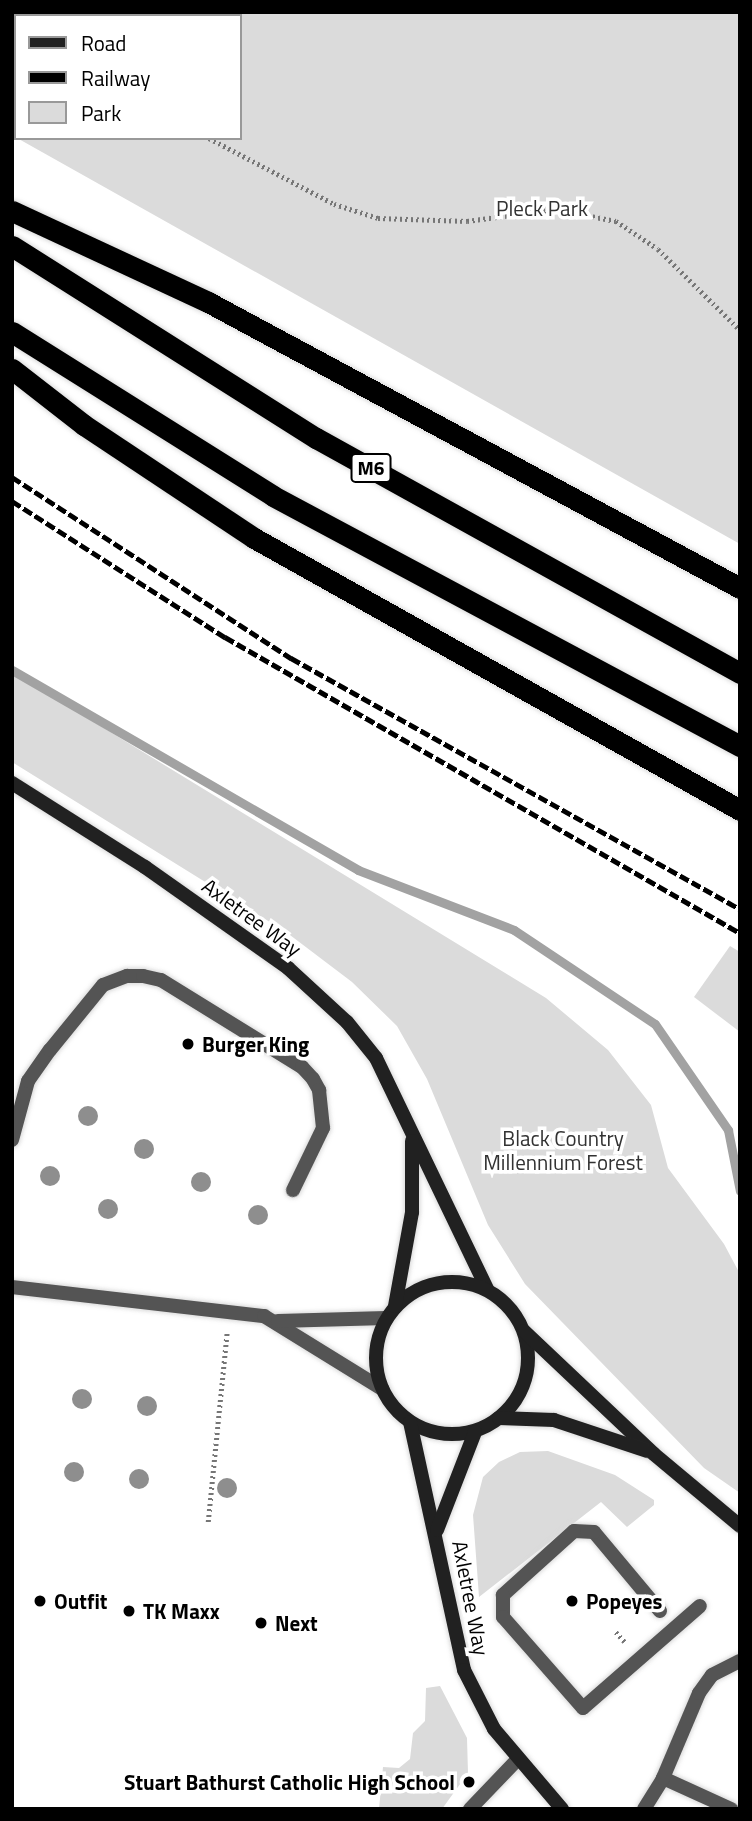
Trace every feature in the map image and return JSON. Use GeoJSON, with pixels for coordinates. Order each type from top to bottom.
{"type":"FeatureCollection","features":[{"type":"Feature","properties":{"kind":"highway"},"geometry":{"type":"LineString","coordinates":[[12,211],[208,302],[740,588]]}},
{"type":"Feature","properties":{"kind":"highway","name":"M6"},"geometry":{"type":"LineString","coordinates":[[12,246],[316,438],[740,673]]}},
{"type":"Feature","properties":{"kind":"highway"},"geometry":{"type":"LineString","coordinates":[[12,332],[273,496],[740,746]]}},
{"type":"Feature","properties":{"kind":"highway"},"geometry":{"type":"LineString","coordinates":[[12,369],[84,425],[254,538],[740,810]]}},
{"type":"Feature","properties":{"kind":"street","name":"Axletree Way"},"geometry":{"type":"LineString","coordinates":[[12,783],[145,867],[288,968],[347,1022],[376,1058],[412,1138],[487,1289]]}},
{"type":"Feature","properties":{"kind":"street","name":"Axletree Way"},"geometry":{"type":"LineString","coordinates":[[391,1312],[412,1212],[412,1138]]}},
{"type":"Feature","properties":{"kind":"street"},"geometry":{"type":"LineString","coordinates":[[458,1282],[487,1289],[515,1314],[524,1331],[529,1354],[526,1378],[516,1400],[499,1418],[475,1432],[453,1435],[410,1422],[382,1389],[376,1353],[391,1312],[429,1285],[458,1282]]}},
{"type":"Feature","properties":{"kind":"street"},"geometry":{"type":"LineString","coordinates":[[524,1331],[654,1454],[740,1526]]}},
{"type":"Feature","properties":{"kind":"street"},"geometry":{"type":"LineString","coordinates":[[499,1418],[554,1420],[654,1454]]}},
{"type":"Feature","properties":{"kind":"street","name":"Axletree Way"},"geometry":{"type":"LineString","coordinates":[[410,1422],[437,1530],[445,1593],[464,1670],[494,1729],[517,1760],[562,1809]]}},
{"type":"Feature","properties":{"kind":"street","name":"Axletree Way"},"geometry":{"type":"LineString","coordinates":[[437,1530],[475,1432]]}},
{"type":"Feature","properties":{"kind":"lane"},"geometry":{"type":"LineString","coordinates":[[12,1140],[28,1081],[103,985],[127,976],[160,980],[303,1067],[313,1079],[319,1090],[323,1128],[293,1190]]}},
{"type":"Feature","properties":{"kind":"lane"},"geometry":{"type":"LineString","coordinates":[[12,1287],[230,1311],[278,1321],[391,1312]]}},
{"type":"Feature","properties":{"kind":"lane"},"geometry":{"type":"LineString","coordinates":[[278,1321],[382,1389]]}},
{"type":"Feature","properties":{"kind":"lane"},"geometry":{"type":"LineString","coordinates":[[660,1611],[594,1532],[574,1531],[503,1595],[503,1617],[583,1708],[700,1606]]}},
{"type":"Feature","properties":{"kind":"lane"},"geometry":{"type":"LineString","coordinates":[[644,1809],[663,1778],[699,1693],[712,1675],[740,1661]]}},
{"type":"Feature","properties":{"kind":"lane"},"geometry":{"type":"LineString","coordinates":[[470,1809],[517,1760]]}},
{"type":"Feature","properties":{"kind":"lane"},"geometry":{"type":"LineString","coordinates":[[663,1778],[731,1809]]}},
{"type":"Feature","properties":{"kind":"path"},"geometry":{"type":"LineString","coordinates":[[213,140],[334,204],[378,218],[467,221],[555,209],[616,221],[659,249],[740,330]]}},
{"type":"Feature","properties":{"kind":"path"},"geometry":{"type":"LineString","coordinates":[[208,1522],[230,1311]]}},
{"type":"Feature","properties":{"kind":"green space","name":"Pleck Park"},"geometry":{"type":"Polygon","coordinates":[[[12,12],[740,12],[740,544],[21,140],[242,140],[242,14],[14,14],[14,74],[12,12]]]}},
{"type":"Feature","properties":{"kind":"green space","name":"Black Country Millennium Forest"},"geometry":{"type":"Polygon","coordinates":[[[12,672],[546,998],[608,1050],[651,1105],[668,1168],[724,1244],[740,1274],[740,1493],[704,1468],[525,1284],[488,1225],[427,1079],[397,1026],[352,982],[286,932],[12,762],[12,672]]]}},
{"type":"Feature","properties":{"kind":"green space"},"geometry":{"type":"Polygon","coordinates":[[[730,946],[740,952],[740,1032],[694,997],[730,946]]]}},
{"type":"Feature","properties":{"kind":"green space"},"geometry":{"type":"Polygon","coordinates":[[[548,1451],[615,1475],[654,1500],[654,1505],[627,1527],[601,1502],[479,1597],[473,1515],[483,1477],[499,1462],[520,1452],[548,1451]]]}},
{"type":"Feature","properties":{"kind":"green space"},"geometry":{"type":"Polygon","coordinates":[[[440,1686],[467,1738],[468,1773],[442,1809],[379,1809],[383,1767],[399,1768],[410,1759],[413,1733],[425,1721],[426,1688],[440,1686]]]}},
{"type":"Feature","properties":{"kind":"waterway"},"geometry":{"type":"LineString","coordinates":[[12,670],[358,870],[514,930],[655,1024],[728,1130],[740,1191]]}},
{"type":"Feature","properties":{"kind":"railway"},"geometry":{"type":"LineString","coordinates":[[12,477],[291,658],[740,909]]}},
{"type":"Feature","properties":{"kind":"railway"},"geometry":{"type":"LineString","coordinates":[[12,501],[225,637],[740,933]]}},
{"type":"Feature","properties":{"kind":"place","name":"Burger King"},"geometry":{"type":"Point","coordinates":[188,1044]}},
{"type":"Feature","properties":{"kind":"place","name":"Outfit"},"geometry":{"type":"Point","coordinates":[40,1601]}},
{"type":"Feature","properties":{"kind":"place","name":"Popeyes"},"geometry":{"type":"Point","coordinates":[572,1601]}},
{"type":"Feature","properties":{"kind":"place","name":"TK Maxx"},"geometry":{"type":"Point","coordinates":[129,1611]}},
{"type":"Feature","properties":{"kind":"place","name":"Next"},"geometry":{"type":"Point","coordinates":[261,1623]}},
{"type":"Feature","properties":{"kind":"place","name":"Stuart Bathurst Catholic High School"},"geometry":{"type":"Point","coordinates":[469,1782]}}]}
